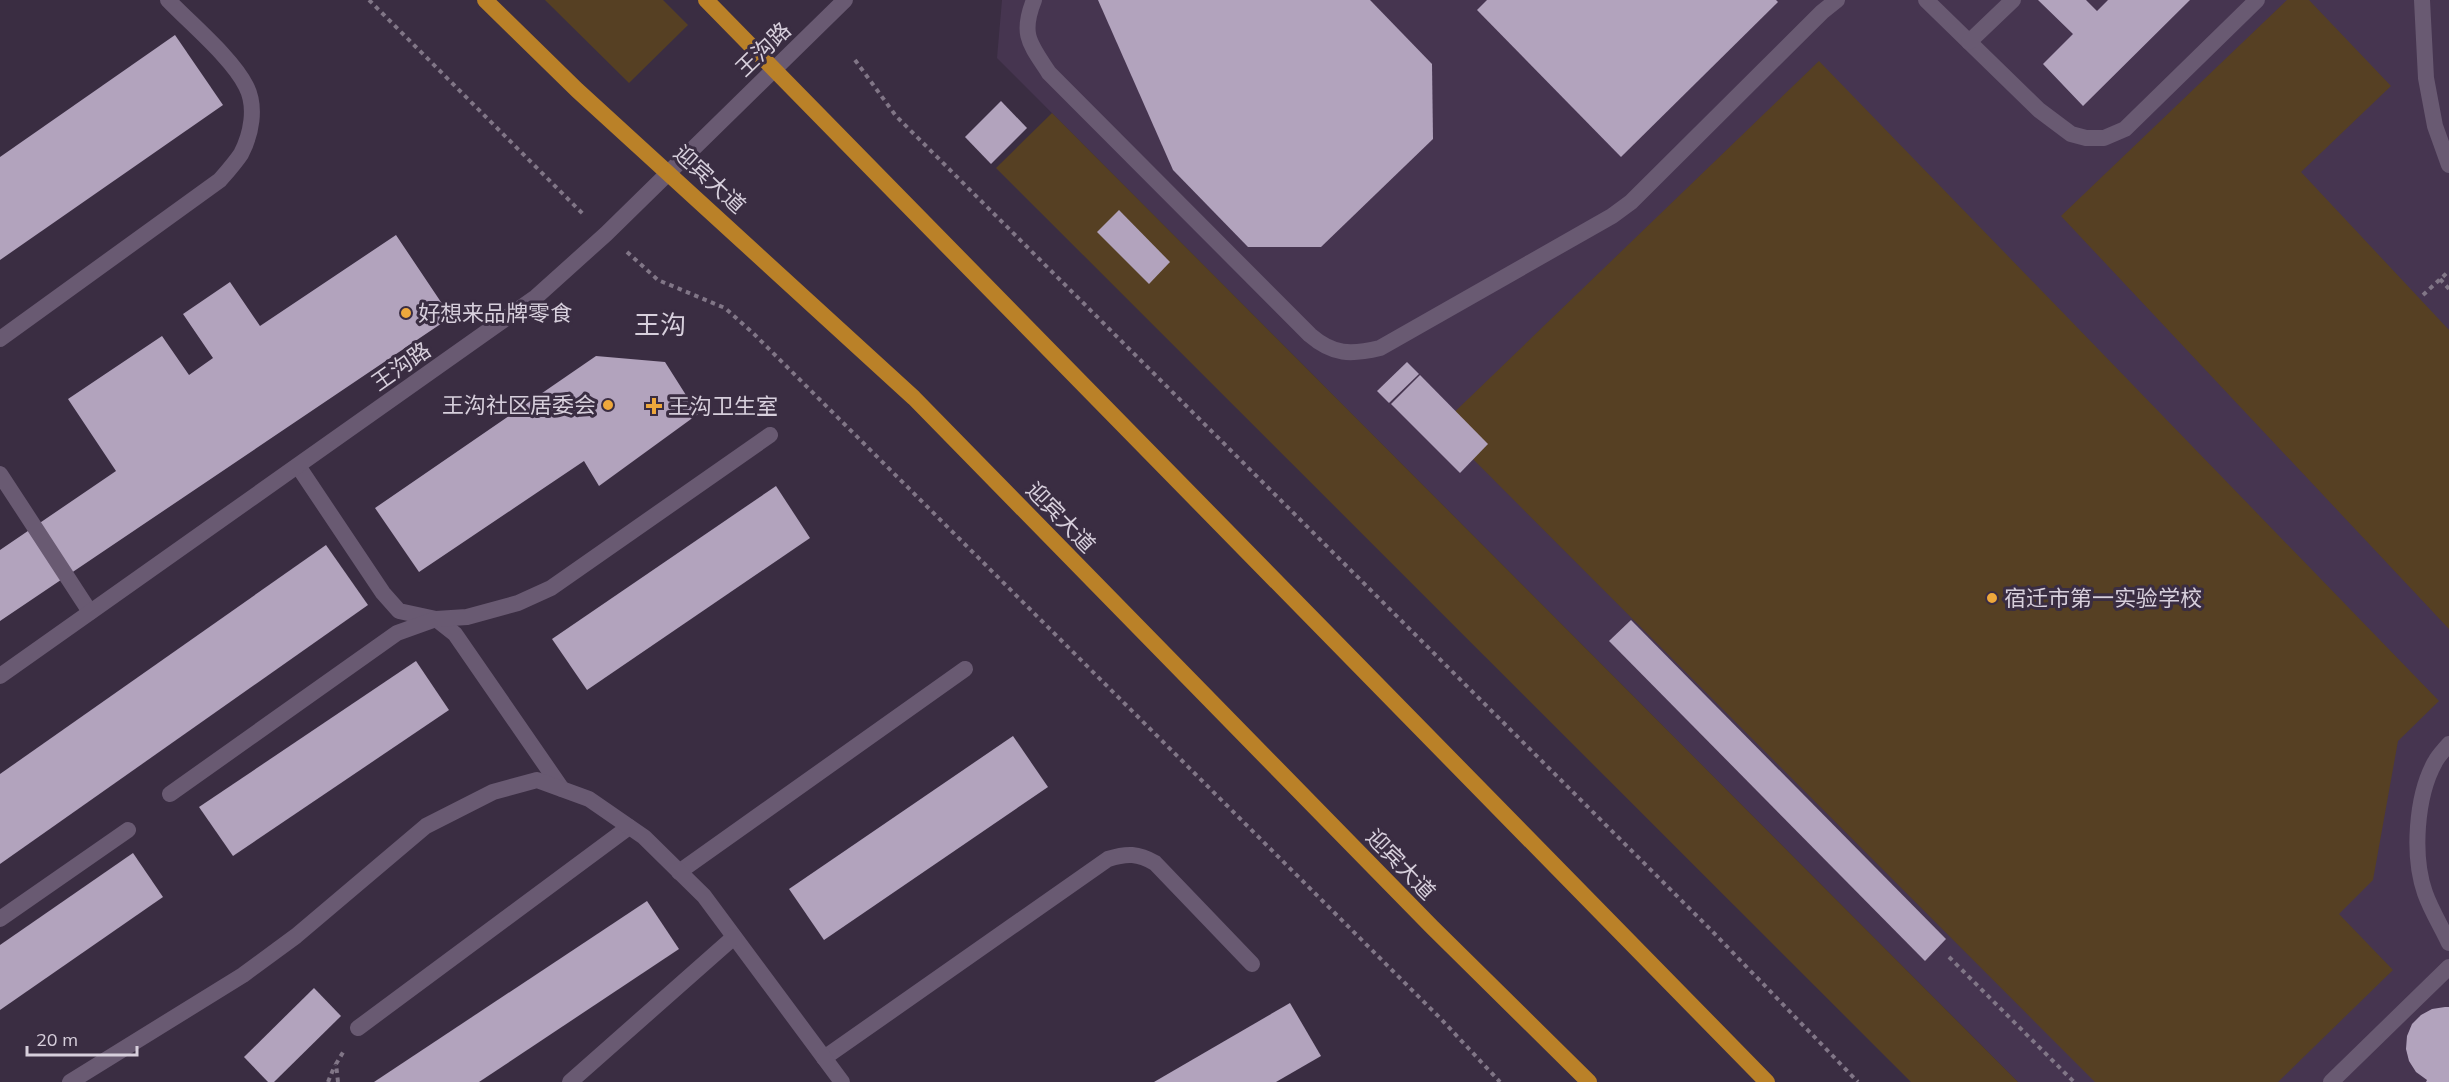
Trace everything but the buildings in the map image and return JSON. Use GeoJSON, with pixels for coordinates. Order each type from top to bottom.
{"type":"FeatureCollection","features":[{"type":"Feature","properties":{"kind":"highway","name":"迎宾大道"},"geometry":{"type":"LineString","coordinates":[[485,0],[577,90],[914,398],[1432,927],[1588,1082]]}},
{"type":"Feature","properties":{"kind":"highway"},"geometry":{"type":"LineString","coordinates":[[706,0],[1767,1082]]}},
{"type":"Feature","properties":{"kind":"street"},"geometry":{"type":"LineString","coordinates":[[0,339],[220,180],[240,155],[250,130],[252,108],[247,88],[233,67],[168,0]]}},
{"type":"Feature","properties":{"kind":"street","name":"王沟路"},"geometry":{"type":"LineString","coordinates":[[0,676],[536,297],[606,234],[846,0]]}},
{"type":"Feature","properties":{"kind":"street"},"geometry":{"type":"LineString","coordinates":[[1034,0],[1028,16],[1027,40],[1048,73],[1310,335],[1328,348],[1357,353],[1380,348],[1612,216],[1631,202],[1822,12],[1837,0]]}},
{"type":"Feature","properties":{"kind":"street"},"geometry":{"type":"LineString","coordinates":[[1926,0],[2053,122],[2071,134],[2086,138],[2104,138],[2125,129],[2257,0]]}},
{"type":"Feature","properties":{"kind":"street"},"geometry":{"type":"LineString","coordinates":[[1970,42],[2013,0]]}},
{"type":"Feature","properties":{"kind":"street"},"geometry":{"type":"LineString","coordinates":[[2422,0],[2426,78],[2435,126],[2449,165]]}},
{"type":"Feature","properties":{"kind":"street"},"geometry":{"type":"LineString","coordinates":[[170,794],[398,633],[436,619],[467,616],[518,603],[551,588],[770,435]]}},
{"type":"Feature","properties":{"kind":"street"},"geometry":{"type":"LineString","coordinates":[[298,466],[383,593],[399,611],[436,619],[455,634],[562,789]]}},
{"type":"Feature","properties":{"kind":"street"},"geometry":{"type":"LineString","coordinates":[[0,474],[90,612]]}},
{"type":"Feature","properties":{"kind":"street"},"geometry":{"type":"LineString","coordinates":[[679,872],[965,669]]}},
{"type":"Feature","properties":{"kind":"street"},"geometry":{"type":"LineString","coordinates":[[2449,744],[2435,761],[2423,790],[2418,821],[2419,864],[2425,892],[2449,943]]}},
{"type":"Feature","properties":{"kind":"street"},"geometry":{"type":"LineString","coordinates":[[70,1082],[243,975],[296,936],[426,826],[493,792],[537,780],[589,799],[644,837],[704,896],[842,1082]]}},
{"type":"Feature","properties":{"kind":"street"},"geometry":{"type":"LineString","coordinates":[[358,1028],[629,827]]}},
{"type":"Feature","properties":{"kind":"street"},"geometry":{"type":"LineString","coordinates":[[0,919],[128,830]]}},
{"type":"Feature","properties":{"kind":"street"},"geometry":{"type":"LineString","coordinates":[[824,1058],[1108,859],[1124,854],[1140,854],[1155,863],[1252,964]]}},
{"type":"Feature","properties":{"kind":"street"},"geometry":{"type":"LineString","coordinates":[[570,1082],[734,937]]}},
{"type":"Feature","properties":{"kind":"street"},"geometry":{"type":"LineString","coordinates":[[2331,1082],[2449,967]]}},
{"type":"Feature","properties":{"kind":"path"},"geometry":{"type":"LineString","coordinates":[[369,0],[576,207],[658,280],[725,308],[753,333],[1441,1019],[1500,1082]]}},
{"type":"Feature","properties":{"kind":"path"},"geometry":{"type":"LineString","coordinates":[[855,60],[896,116],[1700,920],[1858,1082]]}},
{"type":"Feature","properties":{"kind":"path"},"geometry":{"type":"LineString","coordinates":[[2422,295],[2449,271]]}},
{"type":"Feature","properties":{"kind":"path"},"geometry":{"type":"LineString","coordinates":[[2440,279],[2449,288]]}},
{"type":"Feature","properties":{"kind":"path"},"geometry":{"type":"LineString","coordinates":[[1949,957],[2074,1082]]}},
{"type":"Feature","properties":{"kind":"path"},"geometry":{"type":"LineString","coordinates":[[328,1082],[358,1028]]}},
{"type":"Feature","properties":{"kind":"path"},"geometry":{"type":"LineString","coordinates":[[336,1064],[338,1082]]}},
{"type":"Feature","properties":{"kind":"shaded area"},"geometry":{"type":"Polygon","coordinates":[[[545,0],[663,0],[688,25],[629,83],[545,0]]]}},
{"type":"Feature","properties":{"kind":"shaded area","name":"宿迁市第一实验学校"},"geometry":{"type":"Polygon","coordinates":[[[1002,0],[2449,0],[2449,1082],[2018,1082],[997,58],[1002,0]]]}},
{"type":"Feature","properties":{"kind":"shaded area"},"geometry":{"type":"Polygon","coordinates":[[[2287,0],[2309,0],[2391,86],[2301,172],[2449,330],[2449,629],[2061,216],[2287,0]]]}},
{"type":"Feature","properties":{"kind":"shaded area"},"geometry":{"type":"Polygon","coordinates":[[[1819,61],[2439,701],[2398,741],[2373,880],[2339,914],[2393,970],[2278,1082],[2095,1082],[1440,426],[1819,61]]]}},
{"type":"Feature","properties":{"kind":"shaded area"},"geometry":{"type":"Polygon","coordinates":[[[1052,113],[2018,1082],[1911,1082],[996,168],[1052,113]]]}},
{"type":"Feature","properties":{"kind":"place","name":"好想来品牌零食"},"geometry":{"type":"Point","coordinates":[406,313]}},
{"type":"Feature","properties":{"kind":"place","name":"王沟社区居委会"},"geometry":{"type":"Point","coordinates":[608,405]}},
{"type":"Feature","properties":{"kind":"place","name":"王沟卫生室"},"geometry":{"type":"Point","coordinates":[654,406]}},
{"type":"Feature","properties":{"kind":"place","name":"宿迁市第一实验学校"},"geometry":{"type":"Point","coordinates":[1992,598]}},
{"type":"Feature","properties":{"kind":"district","name":"王沟"},"geometry":{"type":"Point","coordinates":[660,325]}}]}
